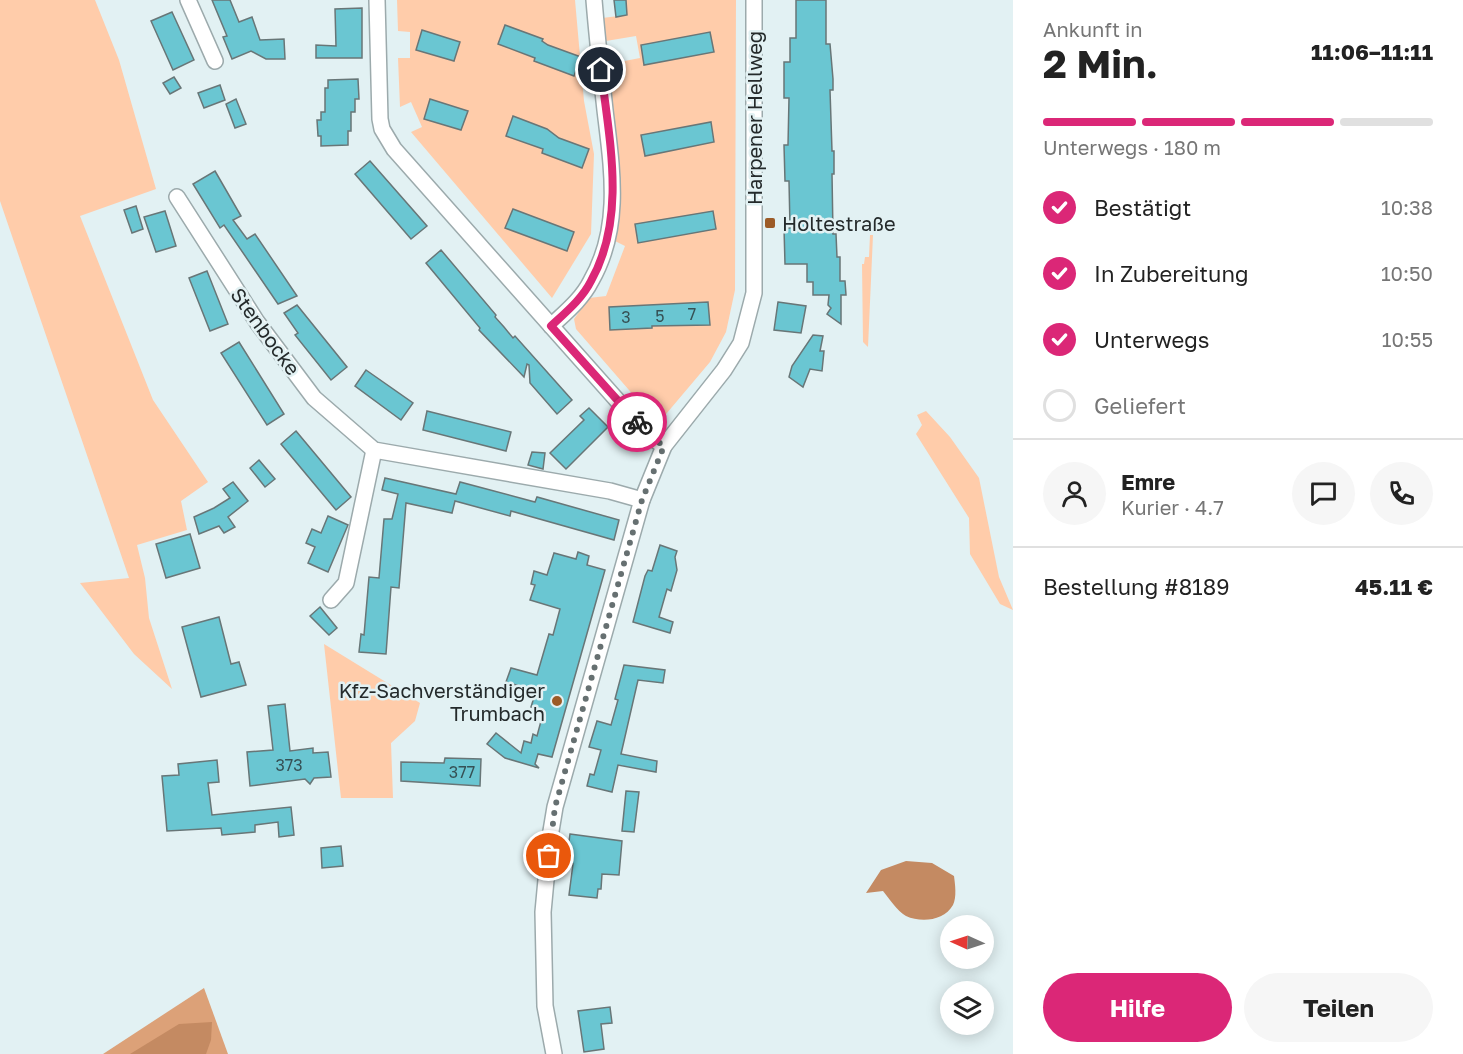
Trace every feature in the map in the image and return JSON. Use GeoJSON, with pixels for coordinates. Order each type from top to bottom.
{"type":"FeatureCollection","features":[{"type":"Feature","properties":{"kind":"street"},"geometry":{"type":"LineString","coordinates":[[188,0],[215,61]]}},
{"type":"Feature","properties":{"kind":"street"},"geometry":{"type":"LineString","coordinates":[[377,0],[380,119],[382,129],[394,149],[648,435],[664,446]]}},
{"type":"Feature","properties":{"kind":"street"},"geometry":{"type":"LineString","coordinates":[[551,326],[574,304],[591,281],[607,239],[613,202],[612,167],[594,0]]}},
{"type":"Feature","properties":{"kind":"street","name":"Harpener Hellweg"},"geometry":{"type":"LineString","coordinates":[[554,1054],[546,1006],[543,912],[555,807],[642,500],[664,446],[724,370],[741,343],[754,293],[754,0]]}},
{"type":"Feature","properties":{"kind":"street","name":"Stenbocke"},"geometry":{"type":"LineString","coordinates":[[177,197],[256,322],[314,398],[374,450]]}},
{"type":"Feature","properties":{"kind":"street"},"geometry":{"type":"LineString","coordinates":[[331,600],[346,583],[374,450],[604,490],[642,500]]}},
{"type":"Feature","properties":{"kind":"shaded area"},"geometry":{"type":"Polygon","coordinates":[[[0,0],[95,0],[119,60],[156,189],[80,216],[153,400],[208,482],[181,501],[187,530],[137,545],[145,578],[149,618],[172,689],[134,654],[80,583],[129,578],[0,201],[0,0]]]}},
{"type":"Feature","properties":{"kind":"shaded area"},"geometry":{"type":"Polygon","coordinates":[[[397,0],[575,0],[584,101],[594,154],[591,234],[552,298],[411,132],[422,127],[411,102],[400,107],[398,58],[410,58],[410,32],[398,31],[397,0]]]}},
{"type":"Feature","properties":{"kind":"shaded area"},"geometry":{"type":"Polygon","coordinates":[[[626,0],[736,0],[735,290],[726,332],[710,362],[661,420],[655,420],[576,329],[574,319],[589,298],[606,296],[625,246],[615,241],[621,191],[609,64],[640,58],[636,36],[606,41],[602,18],[627,15],[626,0]]]}},
{"type":"Feature","properties":{"kind":"shaded area"},"geometry":{"type":"Polygon","coordinates":[[[870,235],[873,235],[868,347],[863,342],[862,264],[864,264],[865,257],[869,257],[870,235]]]}},
{"type":"Feature","properties":{"kind":"shaded area"},"geometry":{"type":"Polygon","coordinates":[[[926,411],[950,437],[979,478],[999,577],[1013,610],[1000,604],[970,554],[969,518],[916,434],[922,425],[917,415],[926,411]]]}},
{"type":"Feature","properties":{"kind":"shaded area"},"geometry":{"type":"Polygon","coordinates":[[[324,644],[420,703],[415,721],[391,743],[393,798],[341,798],[324,644]]]}},
{"type":"Feature","properties":{"kind":"shaded area"},"geometry":{"type":"Polygon","coordinates":[[[906,861],[932,863],[954,876],[953,905],[944,914],[932,919],[906,916],[883,891],[866,893],[881,870],[906,861]]]}},
{"type":"Feature","properties":{"kind":"shaded area"},"geometry":{"type":"Polygon","coordinates":[[[204,988],[228,1054],[103,1054],[204,988]]]}},
{"type":"Feature","properties":{"kind":"shaded area"},"geometry":{"type":"Polygon","coordinates":[[[212,1022],[211,1040],[206,1054],[130,1054],[179,1024],[212,1022]]]}},
{"type":"Feature","properties":{"kind":"building"},"geometry":{"type":"Polygon","coordinates":[[[212,0],[230,0],[239,22],[252,17],[260,40],[284,39],[285,59],[266,59],[251,51],[232,59],[223,37],[227,36],[212,0]]]}},
{"type":"Feature","properties":{"kind":"building"},"geometry":{"type":"Polygon","coordinates":[[[614,0],[626,0],[627,15],[616,17],[614,0]]]}},
{"type":"Feature","properties":{"kind":"building"},"geometry":{"type":"Polygon","coordinates":[[[796,0],[826,0],[826,44],[830,44],[833,79],[833,90],[830,90],[832,151],[834,151],[833,234],[836,234],[837,257],[840,257],[840,281],[845,281],[846,295],[841,295],[841,324],[827,314],[831,308],[828,305],[829,295],[813,295],[813,282],[807,282],[807,264],[785,264],[784,228],[790,228],[789,181],[785,181],[784,145],[788,145],[789,98],[784,98],[784,62],[790,62],[790,38],[796,38],[796,0]]]}},
{"type":"Feature","properties":{"kind":"building"},"geometry":{"type":"Polygon","coordinates":[[[362,8],[362,58],[316,58],[316,45],[336,46],[335,9],[362,8]]]}},
{"type":"Feature","properties":{"kind":"building"},"geometry":{"type":"Polygon","coordinates":[[[172,12],[194,60],[173,70],[151,21],[172,12]]]}},
{"type":"Feature","properties":{"kind":"building"},"geometry":{"type":"Polygon","coordinates":[[[505,25],[543,39],[542,41],[548,45],[581,57],[574,76],[498,44],[505,25]]]}},
{"type":"Feature","properties":{"kind":"building"},"geometry":{"type":"Polygon","coordinates":[[[422,30],[460,42],[454,61],[416,50],[422,30]]]}},
{"type":"Feature","properties":{"kind":"building"},"geometry":{"type":"Polygon","coordinates":[[[710,32],[714,52],[644,65],[641,45],[710,32]]]}},
{"type":"Feature","properties":{"kind":"building"},"geometry":{"type":"Polygon","coordinates":[[[174,77],[181,88],[170,94],[163,83],[174,77]]]}},
{"type":"Feature","properties":{"kind":"building"},"geometry":{"type":"Polygon","coordinates":[[[358,79],[359,99],[355,99],[355,112],[351,112],[348,145],[321,146],[317,120],[321,120],[321,112],[325,112],[325,88],[328,88],[328,80],[358,79]]]}},
{"type":"Feature","properties":{"kind":"building"},"geometry":{"type":"Polygon","coordinates":[[[220,85],[225,100],[204,108],[198,93],[220,85]]]}},
{"type":"Feature","properties":{"kind":"building"},"geometry":{"type":"Polygon","coordinates":[[[236,99],[246,124],[235,128],[226,104],[236,99]]]}},
{"type":"Feature","properties":{"kind":"building"},"geometry":{"type":"Polygon","coordinates":[[[430,99],[468,111],[461,130],[424,119],[430,99]]]}},
{"type":"Feature","properties":{"kind":"building"},"geometry":{"type":"Polygon","coordinates":[[[513,116],[547,129],[559,138],[589,149],[582,168],[542,153],[543,149],[506,136],[513,116]]]}},
{"type":"Feature","properties":{"kind":"building"},"geometry":{"type":"Polygon","coordinates":[[[711,122],[714,142],[645,156],[641,135],[711,122]]]}},
{"type":"Feature","properties":{"kind":"building"},"geometry":{"type":"Polygon","coordinates":[[[370,161],[427,226],[411,239],[355,174],[370,161]]]}},
{"type":"Feature","properties":{"kind":"building"},"geometry":{"type":"Polygon","coordinates":[[[215,171],[241,216],[233,220],[247,239],[255,234],[297,296],[278,304],[224,225],[220,228],[193,184],[215,171]]]}},
{"type":"Feature","properties":{"kind":"building"},"geometry":{"type":"Polygon","coordinates":[[[136,206],[143,229],[132,233],[124,210],[136,206]]]}},
{"type":"Feature","properties":{"kind":"building"},"geometry":{"type":"Polygon","coordinates":[[[513,209],[574,232],[567,251],[505,228],[513,209]]]}},
{"type":"Feature","properties":{"kind":"building"},"geometry":{"type":"Polygon","coordinates":[[[165,211],[176,246],[156,252],[144,217],[165,211]]]}},
{"type":"Feature","properties":{"kind":"building"},"geometry":{"type":"Polygon","coordinates":[[[713,211],[716,229],[638,243],[635,224],[713,211]]]}},
{"type":"Feature","properties":{"kind":"building"},"geometry":{"type":"Polygon","coordinates":[[[441,250],[513,338],[515,336],[572,400],[557,414],[530,383],[529,365],[527,364],[524,377],[479,330],[480,328],[426,263],[441,250]]]}},
{"type":"Feature","properties":{"kind":"building"},"geometry":{"type":"Polygon","coordinates":[[[207,271],[228,324],[210,331],[189,278],[207,271]]]}},
{"type":"Feature","properties":{"kind":"building"},"geometry":{"type":"Polygon","coordinates":[[[708,302],[710,325],[652,326],[652,328],[610,330],[609,307],[708,302]]]}},
{"type":"Feature","properties":{"kind":"building"},"geometry":{"type":"Polygon","coordinates":[[[778,302],[806,306],[801,333],[774,330],[778,302]]]}},
{"type":"Feature","properties":{"kind":"building"},"geometry":{"type":"Polygon","coordinates":[[[297,305],[347,367],[331,380],[295,335],[298,333],[284,313],[297,305]]]}},
{"type":"Feature","properties":{"kind":"building"},"geometry":{"type":"Polygon","coordinates":[[[813,335],[823,336],[820,351],[824,351],[822,371],[810,369],[803,387],[789,377],[792,366],[813,335]]]}},
{"type":"Feature","properties":{"kind":"building"},"geometry":{"type":"Polygon","coordinates":[[[239,342],[284,414],[267,425],[221,353],[239,342]]]}},
{"type":"Feature","properties":{"kind":"building"},"geometry":{"type":"Polygon","coordinates":[[[366,370],[413,403],[401,420],[355,386],[366,370]]]}},
{"type":"Feature","properties":{"kind":"building"},"geometry":{"type":"Polygon","coordinates":[[[589,408],[608,427],[566,469],[550,453],[584,420],[580,416],[589,408]]]}},
{"type":"Feature","properties":{"kind":"building"},"geometry":{"type":"Polygon","coordinates":[[[427,411],[511,432],[506,451],[423,430],[427,411]]]}},
{"type":"Feature","properties":{"kind":"building"},"geometry":{"type":"Polygon","coordinates":[[[296,431],[351,497],[336,510],[281,444],[296,431]]]}},
{"type":"Feature","properties":{"kind":"building"},"geometry":{"type":"Polygon","coordinates":[[[532,452],[545,453],[543,469],[528,465],[532,452]]]}},
{"type":"Feature","properties":{"kind":"building"},"geometry":{"type":"Polygon","coordinates":[[[259,460],[275,479],[265,487],[250,468],[259,460]]]}},
{"type":"Feature","properties":{"kind":"building"},"geometry":{"type":"Polygon","coordinates":[[[385,478],[456,494],[460,482],[535,502],[537,497],[619,520],[614,540],[511,511],[510,516],[455,501],[452,513],[406,503],[399,588],[391,587],[386,654],[359,652],[361,634],[364,635],[369,577],[379,578],[384,519],[392,519],[398,494],[382,490],[385,478]]]}},
{"type":"Feature","properties":{"kind":"building"},"geometry":{"type":"Polygon","coordinates":[[[233,482],[248,501],[228,517],[235,527],[224,533],[219,526],[199,534],[194,517],[230,498],[223,489],[233,482]]]}},
{"type":"Feature","properties":{"kind":"building"},"geometry":{"type":"Polygon","coordinates":[[[328,516],[348,525],[328,572],[308,563],[315,547],[306,543],[312,529],[321,533],[328,516]]]}},
{"type":"Feature","properties":{"kind":"building"},"geometry":{"type":"Polygon","coordinates":[[[190,534],[200,568],[166,578],[156,544],[190,534]]]}},
{"type":"Feature","properties":{"kind":"building"},"geometry":{"type":"Polygon","coordinates":[[[660,545],[677,551],[675,557],[677,570],[671,591],[667,589],[659,617],[673,622],[670,633],[633,622],[645,576],[648,570],[652,571],[660,545]]]}},
{"type":"Feature","properties":{"kind":"building"},"geometry":{"type":"Polygon","coordinates":[[[578,552],[589,556],[587,565],[605,570],[552,757],[538,754],[535,764],[539,768],[505,758],[487,744],[496,733],[521,753],[524,741],[531,743],[533,734],[537,736],[544,710],[531,707],[536,691],[506,682],[511,668],[537,675],[549,634],[553,635],[560,609],[530,600],[535,585],[531,584],[534,571],[547,575],[554,553],[576,559],[578,552]]]}},
{"type":"Feature","properties":{"kind":"building"},"geometry":{"type":"Polygon","coordinates":[[[320,607],[337,628],[329,635],[310,616],[320,607]]]}},
{"type":"Feature","properties":{"kind":"building"},"geometry":{"type":"Polygon","coordinates":[[[219,617],[231,664],[239,662],[246,685],[201,697],[182,627],[219,617]]]}},
{"type":"Feature","properties":{"kind":"building"},"geometry":{"type":"Polygon","coordinates":[[[624,665],[665,670],[663,683],[638,680],[621,754],[657,761],[656,772],[618,765],[612,792],[587,786],[590,774],[594,775],[601,750],[589,747],[597,721],[611,725],[624,665]]]}},
{"type":"Feature","properties":{"kind":"building"},"geometry":{"type":"Polygon","coordinates":[[[285,704],[290,751],[313,748],[313,753],[328,752],[331,777],[314,778],[310,784],[305,779],[250,786],[247,752],[273,750],[268,706],[285,704]]]}},
{"type":"Feature","properties":{"kind":"building"},"geometry":{"type":"Polygon","coordinates":[[[445,758],[481,759],[480,786],[401,781],[401,762],[444,763],[445,758]]]}},
{"type":"Feature","properties":{"kind":"building"},"geometry":{"type":"Polygon","coordinates":[[[217,760],[219,782],[208,783],[212,815],[291,807],[294,835],[279,837],[278,822],[255,825],[255,832],[222,835],[221,828],[167,831],[162,776],[179,775],[178,764],[217,760]]]}},
{"type":"Feature","properties":{"kind":"building"},"geometry":{"type":"Polygon","coordinates":[[[626,791],[639,792],[634,832],[622,831],[626,791]]]}},
{"type":"Feature","properties":{"kind":"building"},"geometry":{"type":"Polygon","coordinates":[[[570,834],[622,841],[619,875],[602,874],[601,889],[598,889],[597,898],[569,895],[573,864],[566,863],[570,834]]]}},
{"type":"Feature","properties":{"kind":"building"},"geometry":{"type":"Polygon","coordinates":[[[341,846],[343,866],[322,868],[321,848],[341,846]]]}},
{"type":"Feature","properties":{"kind":"building"},"geometry":{"type":"Polygon","coordinates":[[[610,1007],[612,1023],[601,1024],[604,1049],[584,1052],[578,1011],[610,1007]]]}},
{"type":"Feature","properties":{"kind":"way so far"},"geometry":{"type":"LineString","coordinates":[[549,856],[555,807],[642,500],[664,446],[648,435],[637,422]]}},
{"type":"Feature","properties":{"kind":"place","name":"Holtestraße"},"geometry":{"type":"Point","coordinates":[770,223]}},
{"type":"Feature","properties":{"kind":"place","name":"Kfz-Sachverständiger Trumbach"},"geometry":{"type":"Point","coordinates":[557,701]}},
{"type":"Feature","properties":{"kind":"route"},"geometry":{"type":"LineString","coordinates":[[601,70],[612,167],[613,202],[610,228],[600,262],[591,281],[574,304],[551,326],[637,422]]}}]}
